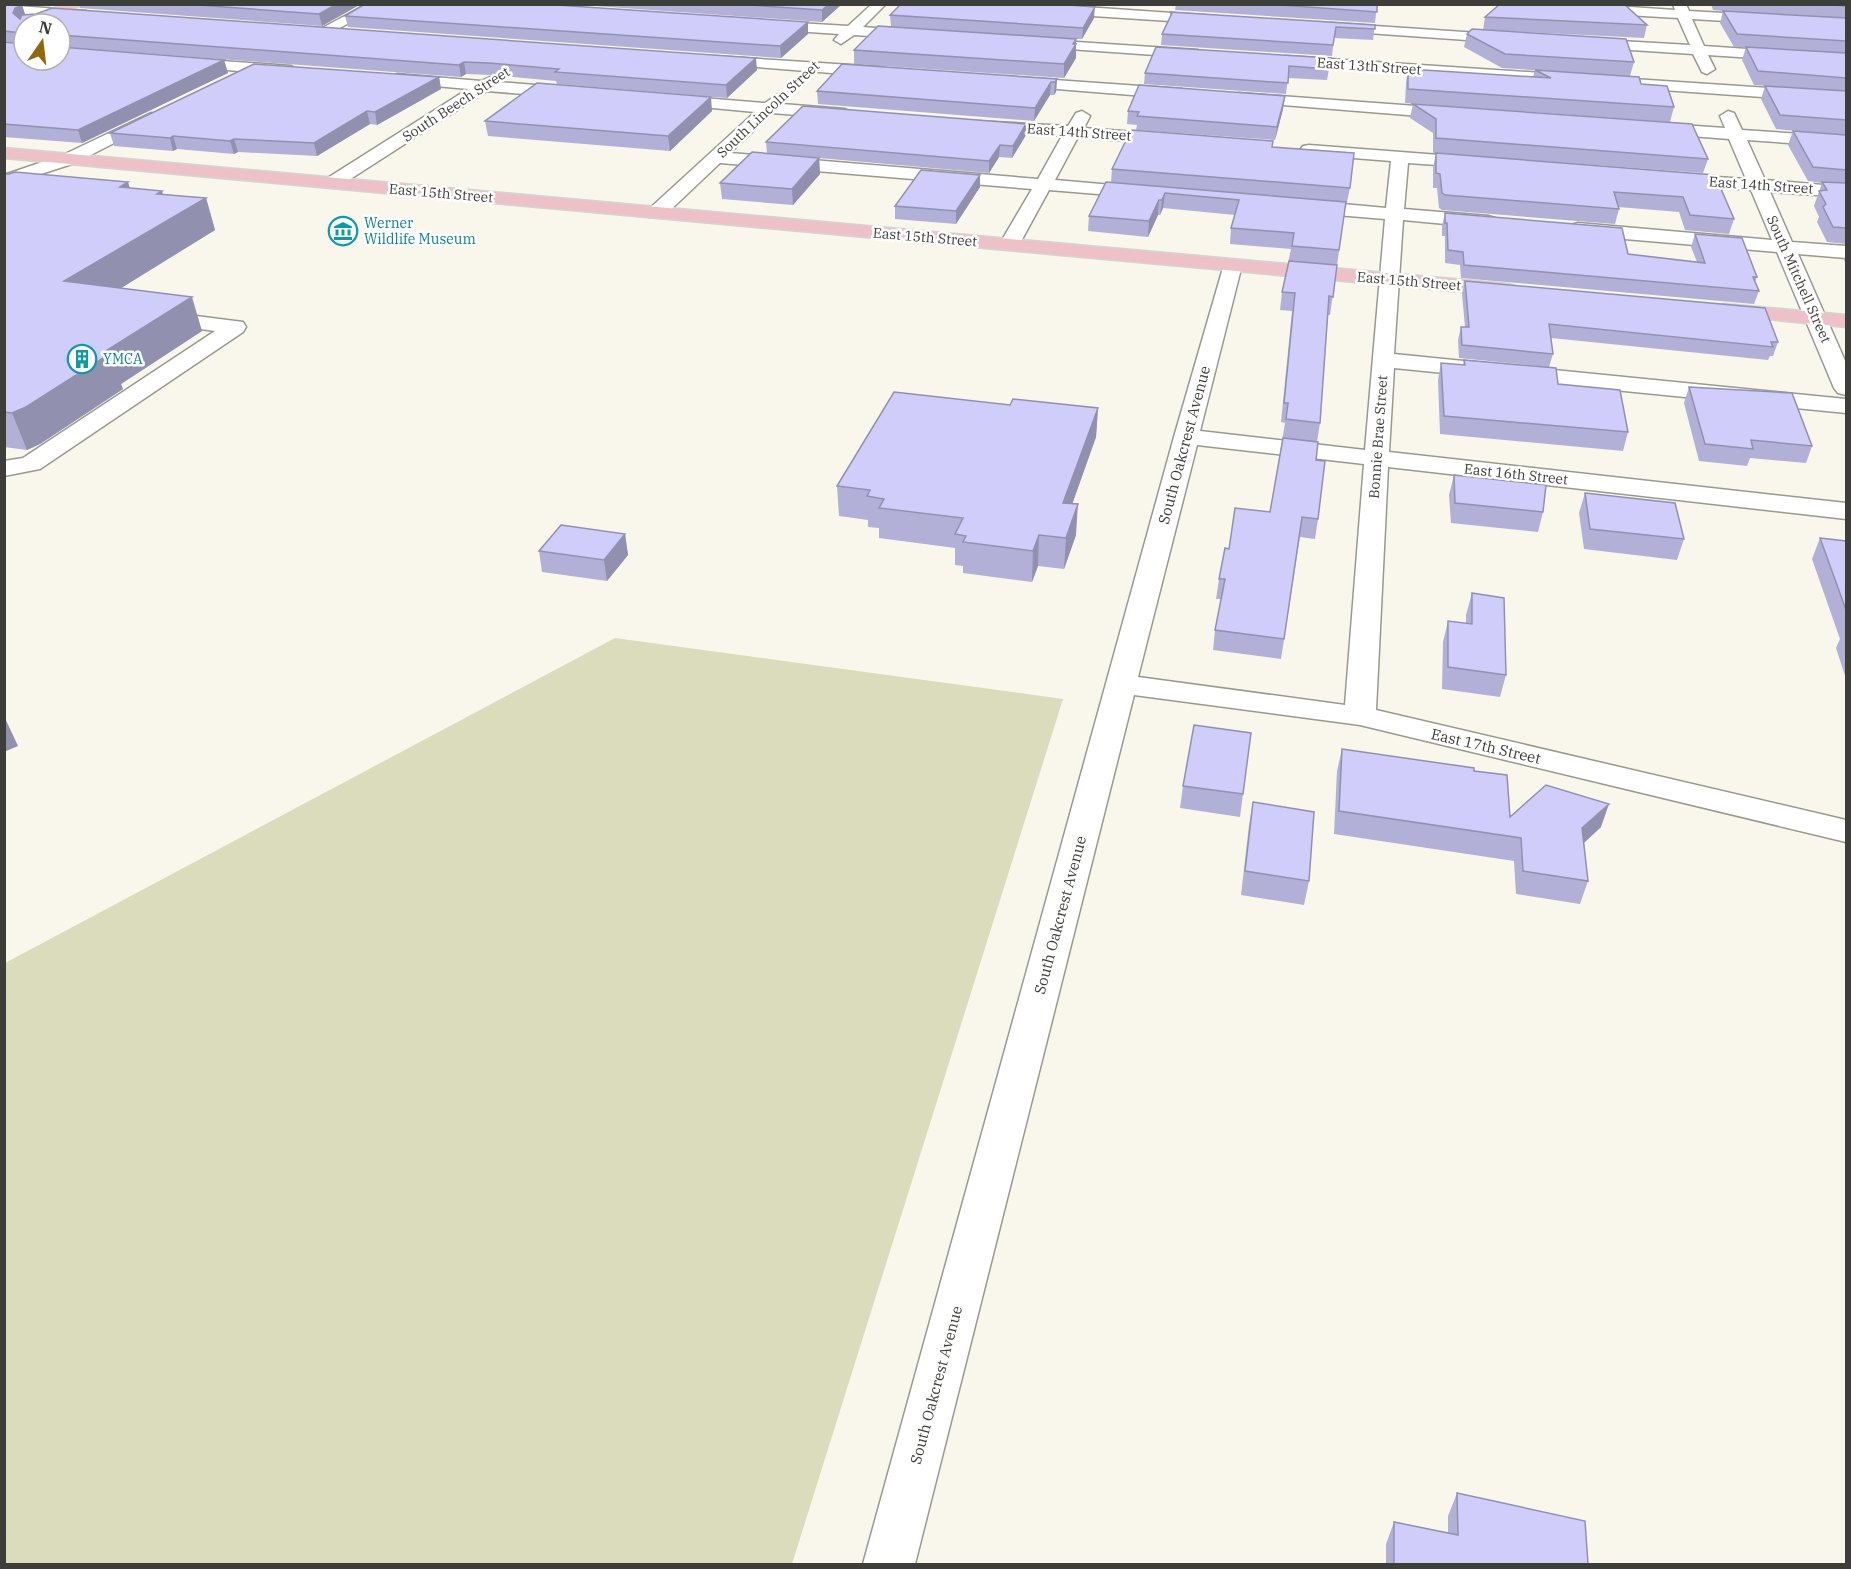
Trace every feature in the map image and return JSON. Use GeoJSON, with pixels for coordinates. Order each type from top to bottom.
{"type":"FeatureCollection","features":[{"type":"Feature","properties":{"kind":"main road"},"geometry":{"type":"LineString","coordinates":[[58,12],[78,4]]}},
{"type":"Feature","properties":{"kind":"main road","name":"East 15th Street"},"geometry":{"type":"LineString","coordinates":[[4,153],[1531,292]]}},
{"type":"Feature","properties":{"kind":"main road"},"geometry":{"type":"LineString","coordinates":[[1709,309],[1846,321]]}},
{"type":"Feature","properties":{"kind":"street"},"geometry":{"type":"LineString","coordinates":[[223,83],[378,4]]}},
{"type":"Feature","properties":{"kind":"street","name":"South Lincoln Street"},"geometry":{"type":"LineString","coordinates":[[656,213],[880,4]]}},
{"type":"Feature","properties":{"kind":"street"},"geometry":{"type":"LineString","coordinates":[[971,4],[1142,10],[1234,21]]}},
{"type":"Feature","properties":{"kind":"street"},"geometry":{"type":"LineString","coordinates":[[1509,4],[1681,10],[1846,24]]}},
{"type":"Feature","properties":{"kind":"street"},"geometry":{"type":"LineString","coordinates":[[4,9],[43,12]]}},
{"type":"Feature","properties":{"kind":"street"},"geometry":{"type":"LineString","coordinates":[[1009,245],[1142,10]]}},
{"type":"Feature","properties":{"kind":"street","name":"South Mitchell Street"},"geometry":{"type":"LineString","coordinates":[[1681,10],[1846,388]]}},
{"type":"Feature","properties":{"kind":"street"},"geometry":{"type":"LineString","coordinates":[[72,14],[103,16]]}},
{"type":"Feature","properties":{"kind":"street"},"geometry":{"type":"LineString","coordinates":[[747,24],[933,37]]}},
{"type":"Feature","properties":{"kind":"street"},"geometry":{"type":"LineString","coordinates":[[1317,26],[1520,39]]}},
{"type":"Feature","properties":{"kind":"street"},"geometry":{"type":"LineString","coordinates":[[289,30],[358,35]]}},
{"type":"Feature","properties":{"kind":"street"},"geometry":{"type":"LineString","coordinates":[[1014,42],[1215,55]]}},
{"type":"Feature","properties":{"kind":"street"},"geometry":{"type":"LineString","coordinates":[[1568,42],[1846,60]]}},
{"type":"Feature","properties":{"kind":"street"},"geometry":{"type":"LineString","coordinates":[[695,59],[895,73]]}},
{"type":"Feature","properties":{"kind":"street","name":"East 13th Street"},"geometry":{"type":"LineString","coordinates":[[1274,59],[1846,98]]}},
{"type":"Feature","properties":{"kind":"street"},"geometry":{"type":"LineString","coordinates":[[163,61],[312,72]]}},
{"type":"Feature","properties":{"kind":"street","name":"South Beech Street"},"geometry":{"type":"LineString","coordinates":[[332,183],[504,73]]}},
{"type":"Feature","properties":{"kind":"street"},"geometry":{"type":"LineString","coordinates":[[380,78],[591,94]]}},
{"type":"Feature","properties":{"kind":"street"},"geometry":{"type":"LineString","coordinates":[[1002,81],[1192,95]]}},
{"type":"Feature","properties":{"kind":"street"},"geometry":{"type":"LineString","coordinates":[[1227,97],[1475,115]]}},
{"type":"Feature","properties":{"kind":"street"},"geometry":{"type":"LineString","coordinates":[[650,99],[862,115]]}},
{"type":"Feature","properties":{"kind":"street"},"geometry":{"type":"LineString","coordinates":[[4,181],[69,159],[162,113]]}},
{"type":"Feature","properties":{"kind":"street","name":"East 14th Street"},"geometry":{"type":"LineString","coordinates":[[967,123],[1190,141]]}},
{"type":"Feature","properties":{"kind":"street"},"geometry":{"type":"LineString","coordinates":[[1641,127],[1846,142]]}},
{"type":"Feature","properties":{"kind":"street"},"geometry":{"type":"LineString","coordinates":[[1295,149],[1496,165]]}},
{"type":"Feature","properties":{"kind":"street"},"geometry":{"type":"LineString","coordinates":[[716,157],[1162,194]]}},
{"type":"Feature","properties":{"kind":"street","name":"Bonnie Brae Street"},"geometry":{"type":"LineString","coordinates":[[1360,716],[1388,279],[1400,157]]}},
{"type":"Feature","properties":{"kind":"street","name":"East 14th Street"},"geometry":{"type":"LineString","coordinates":[[1662,178],[1846,192]]}},
{"type":"Feature","properties":{"kind":"street"},"geometry":{"type":"LineString","coordinates":[[1278,204],[1501,223]]}},
{"type":"Feature","properties":{"kind":"street"},"geometry":{"type":"LineString","coordinates":[[1560,228],[1846,252]]}},
{"type":"Feature","properties":{"kind":"street","name":"South Oakcrest Avenue"},"geometry":{"type":"LineString","coordinates":[[889,1564],[1232,265]]}},
{"type":"Feature","properties":{"kind":"street"},"geometry":{"type":"LineString","coordinates":[[4,469],[32,464],[235,327],[165,318]]}},
{"type":"Feature","properties":{"kind":"street"},"geometry":{"type":"LineString","coordinates":[[1383,360],[1846,406]]}},
{"type":"Feature","properties":{"kind":"street","name":"East 16th Street"},"geometry":{"type":"LineString","coordinates":[[1186,437],[1846,511]]}},
{"type":"Feature","properties":{"kind":"street","name":"East 17th Street"},"geometry":{"type":"LineString","coordinates":[[1121,684],[1360,716],[1846,831]]}},
{"type":"Feature","properties":{"kind":"green space"},"geometry":{"type":"Polygon","coordinates":[[[615,638],[1063,699],[792,1564],[5,1564],[5,963],[615,638]]]}},
{"type":"Feature","properties":{"kind":"building"},"geometry":{"type":"Polygon","coordinates":[[[4,4],[22,5],[12,12],[12,32],[4,31],[4,4]]]}},
{"type":"Feature","properties":{"kind":"building"},"geometry":{"type":"Polygon","coordinates":[[[183,4],[337,4],[319,14],[183,4]]]}},
{"type":"Feature","properties":{"kind":"building"},"geometry":{"type":"Polygon","coordinates":[[[365,4],[541,4],[808,22],[780,46],[345,16],[365,4]]]}},
{"type":"Feature","properties":{"kind":"building"},"geometry":{"type":"Polygon","coordinates":[[[733,4],[829,4],[822,10],[733,4]]]}},
{"type":"Feature","properties":{"kind":"building"},"geometry":{"type":"Polygon","coordinates":[[[901,4],[1054,4],[1095,7],[1083,28],[890,15],[901,4]]]}},
{"type":"Feature","properties":{"kind":"building"},"geometry":{"type":"Polygon","coordinates":[[[1265,4],[1377,4],[1377,12],[1265,4]]]}},
{"type":"Feature","properties":{"kind":"building"},"geometry":{"type":"Polygon","coordinates":[[[1500,4],[1624,4],[1647,25],[1485,17],[1500,4]]]}},
{"type":"Feature","properties":{"kind":"building"},"geometry":{"type":"Polygon","coordinates":[[[1822,4],[1846,4],[1846,6],[1822,4]]]}},
{"type":"Feature","properties":{"kind":"building"},"geometry":{"type":"Polygon","coordinates":[[[52,8],[756,58],[726,85],[555,72],[559,69],[489,63],[464,62],[459,65],[72,36],[72,12],[41,12],[52,8]]]}},
{"type":"Feature","properties":{"kind":"building"},"geometry":{"type":"Polygon","coordinates":[[[1723,11],[1846,18],[1846,41],[1737,34],[1723,11]]]}},
{"type":"Feature","properties":{"kind":"building"},"geometry":{"type":"Polygon","coordinates":[[[1170,12],[1375,25],[1375,29],[1336,27],[1333,45],[1162,34],[1172,13],[1170,12]]]}},
{"type":"Feature","properties":{"kind":"building"},"geometry":{"type":"Polygon","coordinates":[[[878,26],[1076,39],[1073,44],[1076,44],[1064,64],[854,50],[878,26]]]}},
{"type":"Feature","properties":{"kind":"building"},"geometry":{"type":"Polygon","coordinates":[[[1472,29],[1626,39],[1634,62],[1505,54],[1467,34],[1472,29]]]}},
{"type":"Feature","properties":{"kind":"building"},"geometry":{"type":"Polygon","coordinates":[[[4,42],[12,43],[12,72],[72,72],[72,48],[224,60],[78,130],[4,124],[4,42]]]}},
{"type":"Feature","properties":{"kind":"building"},"geometry":{"type":"Polygon","coordinates":[[[1156,47],[1331,58],[1329,69],[1289,66],[1288,83],[1145,73],[1156,47]]]}},
{"type":"Feature","properties":{"kind":"building"},"geometry":{"type":"Polygon","coordinates":[[[1746,47],[1846,53],[1846,78],[1758,71],[1746,47]]]}},
{"type":"Feature","properties":{"kind":"building"},"geometry":{"type":"Polygon","coordinates":[[[254,64],[439,77],[375,112],[367,111],[314,143],[234,139],[230,141],[110,133],[254,64]]]}},
{"type":"Feature","properties":{"kind":"building"},"geometry":{"type":"Polygon","coordinates":[[[842,64],[1057,79],[1051,82],[1035,108],[817,91],[842,64]]]}},
{"type":"Feature","properties":{"kind":"building"},"geometry":{"type":"Polygon","coordinates":[[[1408,69],[1551,78],[1535,70],[1639,77],[1641,84],[1667,86],[1674,107],[1408,89],[1408,69]]]}},
{"type":"Feature","properties":{"kind":"building"},"geometry":{"type":"Polygon","coordinates":[[[537,83],[711,97],[668,136],[485,121],[537,83]]]}},
{"type":"Feature","properties":{"kind":"building"},"geometry":{"type":"Polygon","coordinates":[[[1139,85],[1285,96],[1277,127],[1137,116],[1139,112],[1128,111],[1139,85]]]}},
{"type":"Feature","properties":{"kind":"building"},"geometry":{"type":"Polygon","coordinates":[[[1765,86],[1846,91],[1846,120],[1780,115],[1765,86]]]}},
{"type":"Feature","properties":{"kind":"building"},"geometry":{"type":"Polygon","coordinates":[[[1413,104],[1692,124],[1708,159],[1436,138],[1436,119],[1413,104]]]}},
{"type":"Feature","properties":{"kind":"building"},"geometry":{"type":"Polygon","coordinates":[[[803,106],[1026,124],[1013,146],[1000,145],[989,161],[766,142],[803,106]]]}},
{"type":"Feature","properties":{"kind":"building"},"geometry":{"type":"Polygon","coordinates":[[[1131,130],[1273,141],[1272,147],[1354,153],[1350,188],[1112,169],[1131,130]]]}},
{"type":"Feature","properties":{"kind":"building"},"geometry":{"type":"Polygon","coordinates":[[[1793,131],[1846,135],[1846,170],[1813,167],[1793,131]]]}},
{"type":"Feature","properties":{"kind":"building"},"geometry":{"type":"Polygon","coordinates":[[[752,152],[819,158],[792,189],[720,183],[752,152]]]}},
{"type":"Feature","properties":{"kind":"building"},"geometry":{"type":"Polygon","coordinates":[[[1436,153],[1715,175],[1734,219],[1690,215],[1683,197],[1614,192],[1619,209],[1445,195],[1442,193],[1440,174],[1436,173],[1436,153]]]}},
{"type":"Feature","properties":{"kind":"building"},"geometry":{"type":"Polygon","coordinates":[[[921,170],[980,175],[956,211],[895,206],[921,170]]]}},
{"type":"Feature","properties":{"kind":"building"},"geometry":{"type":"Polygon","coordinates":[[[15,172],[128,182],[120,187],[162,191],[157,194],[206,198],[64,281],[192,297],[104,352],[111,353],[26,407],[12,413],[4,412],[4,174],[15,172]]]}},
{"type":"Feature","properties":{"kind":"building"},"geometry":{"type":"Polygon","coordinates":[[[1106,182],[1346,202],[1339,250],[1292,246],[1294,233],[1231,228],[1239,200],[1165,193],[1149,221],[1089,216],[1106,182]]]}},
{"type":"Feature","properties":{"kind":"building"},"geometry":{"type":"Polygon","coordinates":[[[1822,182],[1846,183],[1846,228],[1833,227],[1823,207],[1826,204],[1819,191],[1827,190],[1822,182]]]}},
{"type":"Feature","properties":{"kind":"building"},"geometry":{"type":"Polygon","coordinates":[[[1445,213],[1622,228],[1628,254],[1705,263],[1695,234],[1742,238],[1757,277],[1753,277],[1759,291],[1464,265],[1463,252],[1448,250],[1445,213]]]}},
{"type":"Feature","properties":{"kind":"building"},"geometry":{"type":"Polygon","coordinates":[[[1289,261],[1337,265],[1333,297],[1329,296],[1320,423],[1286,419],[1288,403],[1284,403],[1295,293],[1282,292],[1289,261]]]}},
{"type":"Feature","properties":{"kind":"building"},"geometry":{"type":"Polygon","coordinates":[[[1465,281],[1765,308],[1778,342],[1771,342],[1773,347],[1549,324],[1553,354],[1462,345],[1461,327],[1469,327],[1465,281]]]}},
{"type":"Feature","properties":{"kind":"building"},"geometry":{"type":"Polygon","coordinates":[[[1464,360],[1556,368],[1558,384],[1620,390],[1628,432],[1444,416],[1441,363],[1465,365],[1464,360]]]}},
{"type":"Feature","properties":{"kind":"building"},"geometry":{"type":"Polygon","coordinates":[[[1689,387],[1792,393],[1812,446],[1751,440],[1753,449],[1705,444],[1689,387]]]}},
{"type":"Feature","properties":{"kind":"building"},"geometry":{"type":"Polygon","coordinates":[[[894,392],[1010,405],[1013,399],[1098,408],[1063,503],[1078,504],[1066,538],[1039,535],[1033,551],[963,542],[966,536],[955,534],[963,518],[879,508],[884,499],[867,496],[870,490],[837,486],[894,392]]]}},
{"type":"Feature","properties":{"kind":"building"},"geometry":{"type":"Polygon","coordinates":[[[1283,438],[1318,442],[1316,460],[1325,461],[1318,519],[1302,517],[1284,639],[1215,630],[1225,579],[1219,579],[1225,548],[1229,549],[1235,508],[1270,512],[1283,438]]]}},
{"type":"Feature","properties":{"kind":"building"},"geometry":{"type":"Polygon","coordinates":[[[1454,475],[1546,485],[1543,512],[1455,503],[1454,475]]]}},
{"type":"Feature","properties":{"kind":"building"},"geometry":{"type":"Polygon","coordinates":[[[1585,493],[1675,503],[1684,539],[1590,529],[1585,493]]]}},
{"type":"Feature","properties":{"kind":"building"},"geometry":{"type":"Polygon","coordinates":[[[561,525],[625,534],[604,560],[539,551],[561,525]]]}},
{"type":"Feature","properties":{"kind":"building"},"geometry":{"type":"Polygon","coordinates":[[[1820,538],[1846,541],[1846,610],[1820,538]]]}},
{"type":"Feature","properties":{"kind":"building"},"geometry":{"type":"Polygon","coordinates":[[[1472,593],[1504,598],[1506,675],[1448,667],[1448,621],[1472,624],[1472,593]]]}},
{"type":"Feature","properties":{"kind":"building"},"geometry":{"type":"Polygon","coordinates":[[[1194,725],[1251,733],[1243,794],[1183,786],[1194,725]]]}},
{"type":"Feature","properties":{"kind":"building"},"geometry":{"type":"Polygon","coordinates":[[[1342,749],[1507,775],[1510,817],[1546,785],[1609,804],[1582,828],[1588,881],[1523,871],[1521,838],[1339,811],[1342,749]]]}},
{"type":"Feature","properties":{"kind":"building"},"geometry":{"type":"Polygon","coordinates":[[[1253,802],[1314,812],[1309,881],[1245,871],[1253,802]]]}},
{"type":"Feature","properties":{"kind":"building"},"geometry":{"type":"Polygon","coordinates":[[[1457,1493],[1585,1521],[1588,1564],[1394,1564],[1394,1522],[1458,1535],[1457,1493]]]}},
{"type":"Feature","properties":{"kind":"place","name":"Werner Wildlife Museum"},"geometry":{"type":"Point","coordinates":[343,231]}},
{"type":"Feature","properties":{"kind":"place","name":"YMCA"},"geometry":{"type":"Point","coordinates":[82,359]}}]}
